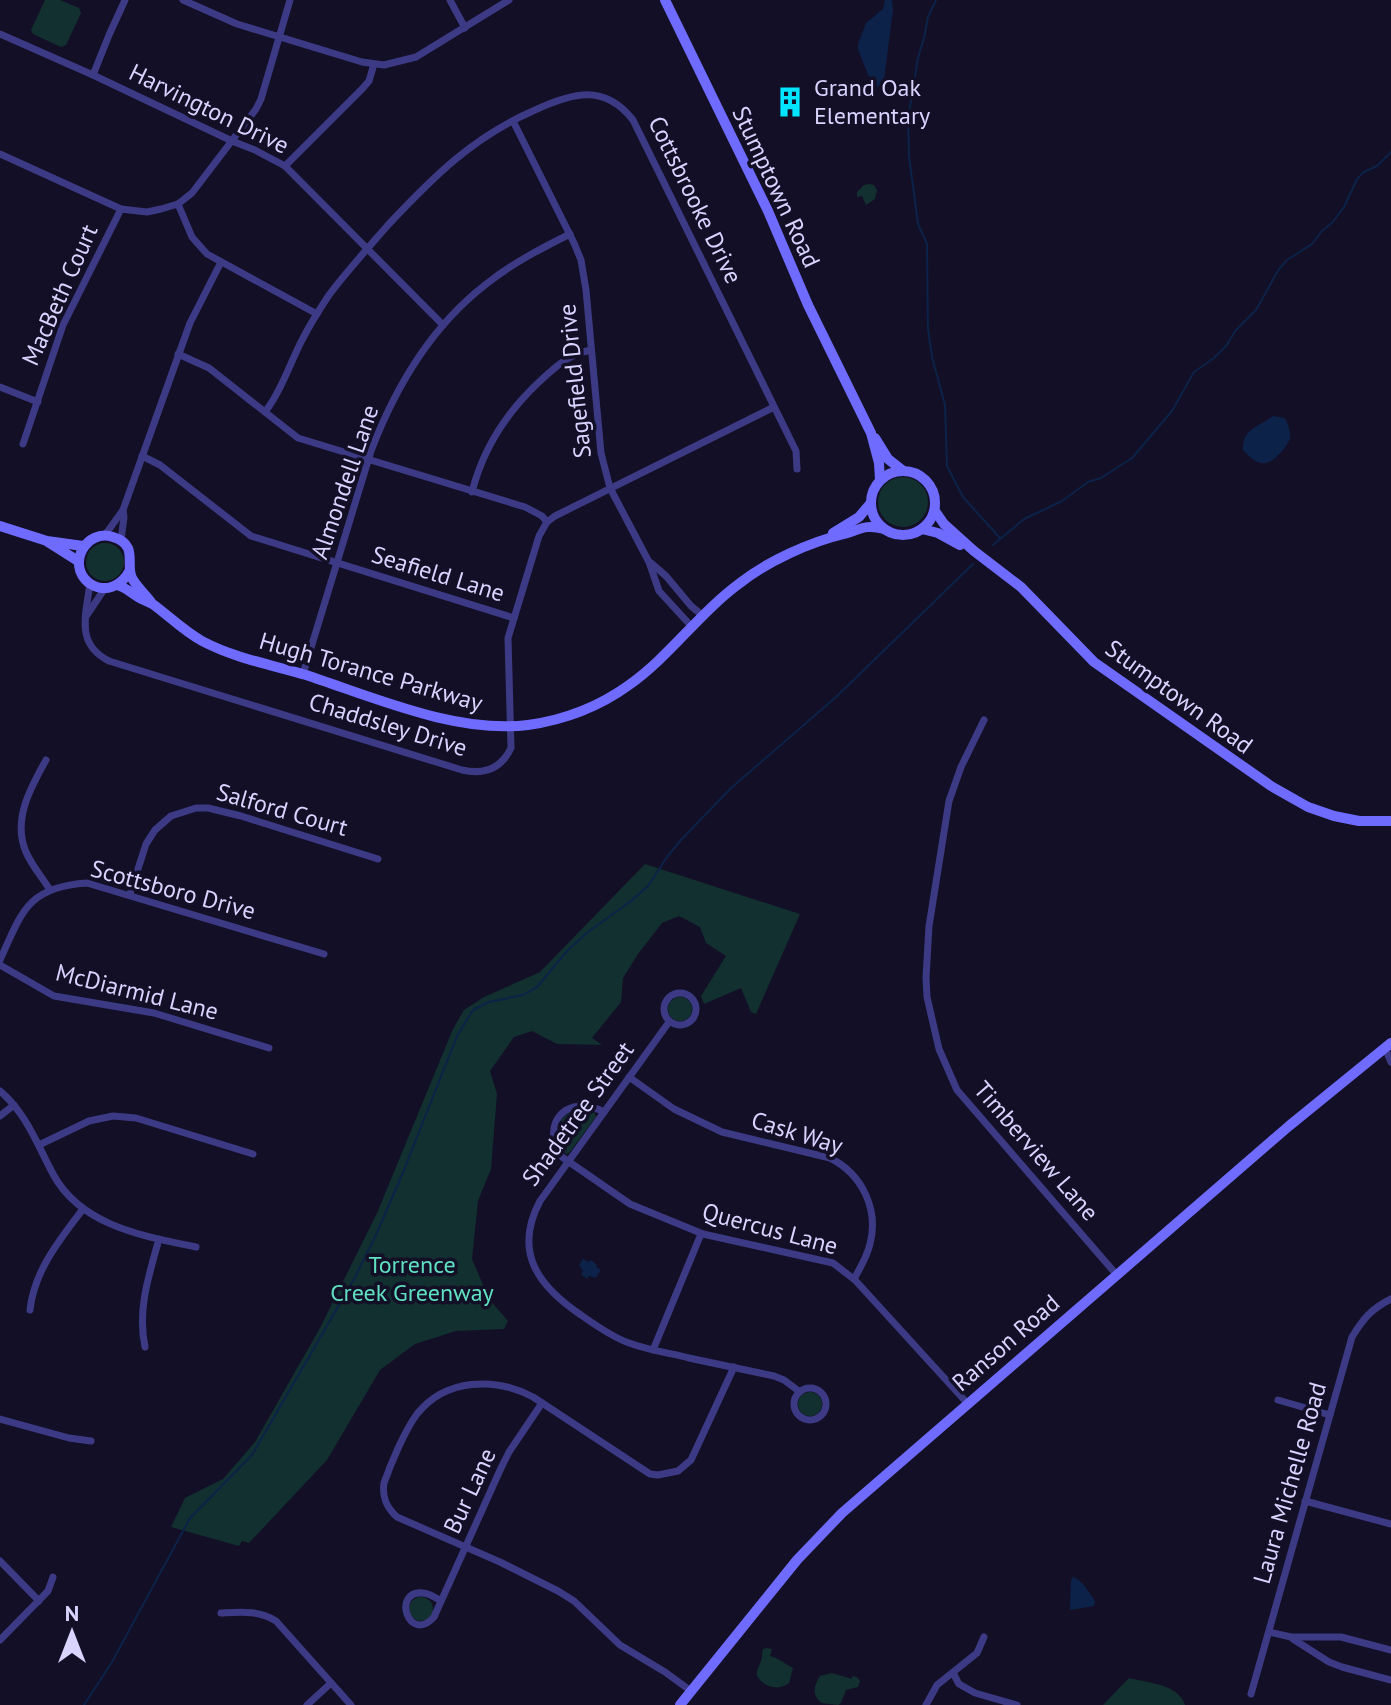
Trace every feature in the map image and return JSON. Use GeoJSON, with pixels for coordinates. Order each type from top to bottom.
{"type":"FeatureCollection","features":[{"type":"Feature","properties":{"kind":"street"},"geometry":{"type":"LineString","coordinates":[[93,75],[125,0]]}},
{"type":"Feature","properties":{"kind":"street"},"geometry":{"type":"LineString","coordinates":[[183,0],[237,24],[384,65],[411,59],[509,0]]}},
{"type":"Feature","properties":{"kind":"street"},"geometry":{"type":"LineString","coordinates":[[0,154],[121,209],[147,212],[178,204],[214,168],[256,109],[290,0]]}},
{"type":"Feature","properties":{"kind":"street"},"geometry":{"type":"LineString","coordinates":[[450,0],[465,28]]}},
{"type":"Feature","properties":{"kind":"street","name":"Stumptown Road"},"geometry":{"type":"LineString","coordinates":[[665,0],[871,433],[888,459],[902,470]]}},
{"type":"Feature","properties":{"kind":"street","name":"Harvington Drive"},"geometry":{"type":"LineString","coordinates":[[0,34],[285,166],[443,325]]}},
{"type":"Feature","properties":{"kind":"street"},"geometry":{"type":"LineString","coordinates":[[285,166],[363,88],[369,81],[374,64]]}},
{"type":"Feature","properties":{"kind":"street","name":"Cottsbrooke Drive"},"geometry":{"type":"LineString","coordinates":[[265,412],[276,397],[302,340],[330,295],[410,201],[471,146],[543,106],[583,93],[609,99],[633,120],[796,451],[797,469]]}},
{"type":"Feature","properties":{"kind":"street","name":"Sagefield Drive"},"geometry":{"type":"LineString","coordinates":[[513,121],[581,260],[601,453],[610,488],[649,562],[659,591],[692,627]]}},
{"type":"Feature","properties":{"kind":"street"},"geometry":{"type":"LineString","coordinates":[[178,204],[192,237],[207,254],[317,314]]}},
{"type":"Feature","properties":{"kind":"street","name":"MacBeth Court"},"geometry":{"type":"LineString","coordinates":[[23,444],[63,325],[121,209]]}},
{"type":"Feature","properties":{"kind":"street","name":"Almondell Lane"},"geometry":{"type":"LineString","coordinates":[[303,674],[368,460],[381,425],[406,376],[443,325],[485,284],[529,255],[570,234]]}},
{"type":"Feature","properties":{"kind":"street"},"geometry":{"type":"LineString","coordinates":[[105,535],[123,510],[190,323],[221,262]]}},
{"type":"Feature","properties":{"kind":"street"},"geometry":{"type":"LineString","coordinates":[[472,492],[489,447],[519,402],[561,363],[580,352],[591,350]]}},
{"type":"Feature","properties":{"kind":"street"},"geometry":{"type":"LineString","coordinates":[[178,354],[209,368],[298,438],[532,510],[547,522],[774,407]]}},
{"type":"Feature","properties":{"kind":"street"},"geometry":{"type":"LineString","coordinates":[[0,387],[38,402]]}},
{"type":"Feature","properties":{"kind":"street","name":"Stumptown Road"},"geometry":{"type":"LineString","coordinates":[[871,433],[880,480]]}},
{"type":"Feature","properties":{"kind":"street","name":"Seafield Lane"},"geometry":{"type":"LineString","coordinates":[[142,456],[160,465],[251,536],[514,618]]}},
{"type":"Feature","properties":{"kind":"street"},"geometry":{"type":"LineString","coordinates":[[902,470],[922,476],[934,491],[936,501],[932,518],[922,529],[907,535],[884,529],[877,522],[870,504],[880,480],[894,471],[902,470]]}},
{"type":"Feature","properties":{"kind":"street","name":"Hugh Torance Parkway"},"geometry":{"type":"LineString","coordinates":[[117,585],[152,604],[186,631],[223,651],[446,720],[491,727],[531,725],[582,711],[605,700],[650,669],[739,583],[829,537],[859,517],[870,504]]}},
{"type":"Feature","properties":{"kind":"street"},"geometry":{"type":"LineString","coordinates":[[78,561],[83,546],[97,536],[121,540],[123,510]]}},
{"type":"Feature","properties":{"kind":"street","name":"Stumptown Road"},"geometry":{"type":"LineString","coordinates":[[935,511],[944,524],[974,551],[1021,587],[1094,662],[1271,786],[1308,807],[1334,816],[1359,821],[1391,821]]}},
{"type":"Feature","properties":{"kind":"street","name":"Chaddsley Drive"},"geometry":{"type":"LineString","coordinates":[[90,583],[85,633],[95,653],[109,661],[462,770],[481,773],[498,766],[511,748],[508,646],[539,536],[547,522]]}},
{"type":"Feature","properties":{"kind":"street"},"geometry":{"type":"LineString","coordinates":[[0,526],[47,541],[83,546]]}},
{"type":"Feature","properties":{"kind":"street","name":"Hugh Torance Parkway"},"geometry":{"type":"LineString","coordinates":[[829,537],[864,527],[884,529]]}},
{"type":"Feature","properties":{"kind":"street","name":"Stumptown Road"},"geometry":{"type":"LineString","coordinates":[[922,529],[938,533],[974,551]]}},
{"type":"Feature","properties":{"kind":"street","name":"Hugh Torance Parkway"},"geometry":{"type":"LineString","coordinates":[[121,540],[130,554],[132,578],[152,604]]}},
{"type":"Feature","properties":{"kind":"street"},"geometry":{"type":"LineString","coordinates":[[47,541],[78,561],[90,583],[105,588],[117,585],[130,570]]}},
{"type":"Feature","properties":{"kind":"street"},"geometry":{"type":"LineString","coordinates":[[649,562],[703,616]]}},
{"type":"Feature","properties":{"kind":"street"},"geometry":{"type":"LineString","coordinates":[[87,615],[105,588]]}},
{"type":"Feature","properties":{"kind":"street","name":"Timberview Lane"},"geometry":{"type":"LineString","coordinates":[[984,720],[961,767],[949,801],[929,924],[927,997],[939,1049],[957,1090],[1116,1274]]}},
{"type":"Feature","properties":{"kind":"street"},"geometry":{"type":"LineString","coordinates":[[0,963],[19,917],[38,896],[50,890],[26,854],[21,835],[24,806],[46,760]]}},
{"type":"Feature","properties":{"kind":"street","name":"Salford Court"},"geometry":{"type":"LineString","coordinates":[[130,894],[146,844],[155,830],[171,816],[196,808],[241,816],[378,859]]}},
{"type":"Feature","properties":{"kind":"street","name":"Scottsboro Drive"},"geometry":{"type":"LineString","coordinates":[[50,890],[87,883],[324,954]]}},
{"type":"Feature","properties":{"kind":"street","name":"McDiarmid Lane"},"geometry":{"type":"LineString","coordinates":[[0,963],[54,996],[154,1013],[269,1048]]}},
{"type":"Feature","properties":{"kind":"street","name":"Shadetree Street"},"geometry":{"type":"LineString","coordinates":[[677,993],[688,996],[695,1004],[693,1018],[680,1025],[669,1022],[663,1009],[668,998],[677,993]]}},
{"type":"Feature","properties":{"kind":"street","name":"Shadetree Street"},"geometry":{"type":"LineString","coordinates":[[669,1022],[535,1210],[529,1241],[532,1265],[555,1296],[575,1312],[626,1342],[774,1376],[800,1392]]}},
{"type":"Feature","properties":{"kind":"street"},"geometry":{"type":"LineString","coordinates":[[1389,1047],[1391,1062]]}},
{"type":"Feature","properties":{"kind":"street","name":"Ranson Road"},"geometry":{"type":"LineString","coordinates":[[680,1705],[797,1560],[842,1513],[1289,1126],[1389,1047]]}},
{"type":"Feature","properties":{"kind":"street","name":"Cask Way"},"geometry":{"type":"LineString","coordinates":[[629,1077],[674,1109],[722,1132],[830,1158],[850,1171],[870,1204],[872,1225],[870,1246],[854,1279]]}},
{"type":"Feature","properties":{"kind":"street"},"geometry":{"type":"LineString","coordinates":[[0,1091],[23,1116],[54,1177],[83,1209],[120,1229],[196,1247]]}},
{"type":"Feature","properties":{"kind":"street"},"geometry":{"type":"LineString","coordinates":[[0,1116],[14,1105]]}},
{"type":"Feature","properties":{"kind":"street"},"geometry":{"type":"LineString","coordinates":[[569,1161],[554,1143],[553,1128],[558,1116],[570,1108],[584,1105],[604,1112]]}},
{"type":"Feature","properties":{"kind":"street"},"geometry":{"type":"LineString","coordinates":[[39,1145],[89,1121],[113,1116],[136,1118],[253,1154]]}},
{"type":"Feature","properties":{"kind":"street","name":"Quercus Lane"},"geometry":{"type":"LineString","coordinates":[[569,1161],[630,1204],[701,1234],[833,1263],[854,1279],[968,1404]]}},
{"type":"Feature","properties":{"kind":"street"},"geometry":{"type":"LineString","coordinates":[[30,1310],[33,1291],[52,1251],[83,1209]]}},
{"type":"Feature","properties":{"kind":"street"},"geometry":{"type":"LineString","coordinates":[[653,1350],[701,1234]]}},
{"type":"Feature","properties":{"kind":"street"},"geometry":{"type":"LineString","coordinates":[[145,1347],[141,1315],[159,1239]]}},
{"type":"Feature","properties":{"kind":"street","name":"Laura Michelle Road"},"geometry":{"type":"LineString","coordinates":[[1251,1694],[1352,1337],[1363,1319],[1391,1299]]}},
{"type":"Feature","properties":{"kind":"street"},"geometry":{"type":"LineString","coordinates":[[691,1691],[620,1645],[574,1601],[558,1591],[397,1517],[385,1502],[384,1483],[417,1414],[435,1398],[472,1384],[503,1385],[517,1389],[642,1470],[658,1475],[669,1474],[691,1460],[734,1367]]}},
{"type":"Feature","properties":{"kind":"street","name":"Shadetree Street"},"geometry":{"type":"LineString","coordinates":[[807,1388],[822,1392],[826,1402],[820,1417],[810,1420],[797,1413],[794,1403],[800,1392],[807,1388]]}},
{"type":"Feature","properties":{"kind":"street"},"geometry":{"type":"LineString","coordinates":[[1278,1400],[1330,1415]]}},
{"type":"Feature","properties":{"kind":"street","name":"Bur Lane"},"geometry":{"type":"LineString","coordinates":[[441,1601],[426,1593],[415,1594],[407,1601],[405,1612],[415,1624],[429,1623],[434,1617],[509,1452],[542,1403]]}},
{"type":"Feature","properties":{"kind":"street"},"geometry":{"type":"LineString","coordinates":[[0,1419],[91,1441]]}},
{"type":"Feature","properties":{"kind":"street"},"geometry":{"type":"LineString","coordinates":[[1305,1501],[1391,1524]]}},
{"type":"Feature","properties":{"kind":"street"},"geometry":{"type":"LineString","coordinates":[[0,1561],[39,1601]]}},
{"type":"Feature","properties":{"kind":"street"},"geometry":{"type":"LineString","coordinates":[[0,1640],[48,1591],[53,1577]]}},
{"type":"Feature","properties":{"kind":"street"},"geometry":{"type":"LineString","coordinates":[[221,1613],[260,1613],[276,1621],[351,1705]]}},
{"type":"Feature","properties":{"kind":"street"},"geometry":{"type":"LineString","coordinates":[[1269,1632],[1291,1637],[1341,1637],[1391,1650]]}},
{"type":"Feature","properties":{"kind":"street"},"geometry":{"type":"LineString","coordinates":[[926,1705],[937,1685],[977,1653],[984,1637]]}},
{"type":"Feature","properties":{"kind":"street"},"geometry":{"type":"LineString","coordinates":[[1291,1637],[1329,1662],[1391,1680]]}},
{"type":"Feature","properties":{"kind":"street"},"geometry":{"type":"LineString","coordinates":[[953,1673],[959,1684],[975,1693],[1017,1705]]}},
{"type":"Feature","properties":{"kind":"street"},"geometry":{"type":"LineString","coordinates":[[307,1705],[331,1683]]}},
{"type":"Feature","properties":{"kind":"green space"},"geometry":{"type":"Polygon","coordinates":[[[45,0],[60,0],[79,8],[81,13],[66,45],[61,47],[33,34],[31,30],[45,0]]]}},
{"type":"Feature","properties":{"kind":"green space"},"geometry":{"type":"Polygon","coordinates":[[[870,184],[877,190],[875,199],[866,205],[862,196],[857,197],[857,192],[870,184]]]}},
{"type":"Feature","properties":{"kind":"green space"},"geometry":{"type":"Polygon","coordinates":[[[893,478],[913,478],[927,492],[927,512],[913,526],[893,526],[879,512],[879,492],[893,478]]]}},
{"type":"Feature","properties":{"kind":"green space"},"geometry":{"type":"Polygon","coordinates":[[[105,543],[119,548],[124,562],[119,576],[105,581],[91,576],[86,562],[91,548],[105,543]]]}},
{"type":"Feature","properties":{"kind":"green space","name":"Torrence Creek Greenway"},"geometry":{"type":"Polygon","coordinates":[[[645,864],[800,914],[756,1014],[751,1012],[741,988],[704,1004],[701,996],[726,956],[706,943],[700,927],[679,916],[662,923],[623,978],[621,1002],[592,1038],[602,1045],[557,1044],[532,1031],[514,1037],[490,1071],[497,1094],[491,1169],[478,1201],[472,1259],[489,1299],[508,1321],[504,1329],[456,1331],[415,1344],[380,1370],[327,1460],[249,1543],[242,1541],[239,1546],[171,1527],[185,1498],[223,1479],[255,1442],[320,1328],[377,1213],[453,1029],[464,1010],[484,997],[540,972],[645,864]]]}},
{"type":"Feature","properties":{"kind":"green space"},"geometry":{"type":"Polygon","coordinates":[[[680,997],[688,1001],[692,1009],[688,1017],[680,1021],[672,1017],[668,1009],[672,1001],[680,997]]]}},
{"type":"Feature","properties":{"kind":"green space"},"geometry":{"type":"Polygon","coordinates":[[[577,1109],[594,1111],[596,1117],[566,1154],[558,1141],[558,1128],[564,1117],[577,1109]]]}},
{"type":"Feature","properties":{"kind":"green space"},"geometry":{"type":"Polygon","coordinates":[[[810,1392],[821,1399],[822,1404],[815,1415],[810,1416],[799,1409],[798,1404],[805,1393],[810,1392]]]}},
{"type":"Feature","properties":{"kind":"green space"},"geometry":{"type":"Polygon","coordinates":[[[421,1597],[432,1604],[433,1609],[426,1620],[421,1621],[410,1614],[409,1609],[416,1598],[421,1597]]]}},
{"type":"Feature","properties":{"kind":"green space"},"geometry":{"type":"Polygon","coordinates":[[[763,1649],[772,1649],[770,1656],[793,1668],[789,1683],[768,1686],[757,1676],[763,1649]]]}},
{"type":"Feature","properties":{"kind":"green space"},"geometry":{"type":"Polygon","coordinates":[[[832,1673],[852,1679],[852,1676],[857,1677],[860,1681],[858,1687],[846,1690],[838,1705],[822,1703],[815,1694],[820,1676],[832,1673]]]}},
{"type":"Feature","properties":{"kind":"green space"},"geometry":{"type":"Polygon","coordinates":[[[1129,1678],[1170,1689],[1182,1698],[1185,1705],[1103,1705],[1129,1678]]]}},
{"type":"Feature","properties":{"kind":"water"},"geometry":{"type":"Polygon","coordinates":[[[885,0],[892,0],[893,10],[884,80],[877,87],[872,85],[858,44],[866,23],[883,9],[885,0]]]}},
{"type":"Feature","properties":{"kind":"water"},"geometry":{"type":"Polygon","coordinates":[[[1273,416],[1285,418],[1290,438],[1273,459],[1259,463],[1243,450],[1243,443],[1252,429],[1273,416]]]}},
{"type":"Feature","properties":{"kind":"water"},"geometry":{"type":"Polygon","coordinates":[[[583,1259],[591,1260],[601,1270],[596,1278],[589,1276],[587,1279],[581,1274],[583,1271],[579,1265],[583,1259]]]}},
{"type":"Feature","properties":{"kind":"water"},"geometry":{"type":"Polygon","coordinates":[[[1073,1577],[1086,1587],[1095,1601],[1094,1606],[1070,1610],[1073,1577]]]}},
{"type":"Feature","properties":{"kind":"waterway"},"geometry":{"type":"LineString","coordinates":[[936,0],[928,17],[918,58],[908,119],[909,156],[918,224],[927,244],[928,329],[945,405],[947,466],[963,497],[1000,538]]}},
{"type":"Feature","properties":{"kind":"waterway"},"geometry":{"type":"LineString","coordinates":[[993,545],[1024,519],[1062,501],[1088,482],[1101,478],[1132,458],[1172,411],[1194,372],[1214,358],[1256,310],[1279,269],[1312,244],[1344,207],[1357,179],[1391,152]]}},
{"type":"Feature","properties":{"kind":"waterway"},"geometry":{"type":"LineString","coordinates":[[84,1705],[112,1662],[190,1518],[252,1455],[353,1281],[404,1170],[457,1036],[473,1010],[489,1002],[523,995],[537,987],[568,950],[648,886],[681,840],[730,789],[836,697],[973,564]]}},
{"type":"Feature","properties":{"kind":"place","name":"Grand Oak Elementary"},"geometry":{"type":"Point","coordinates":[790,102]}}]}
